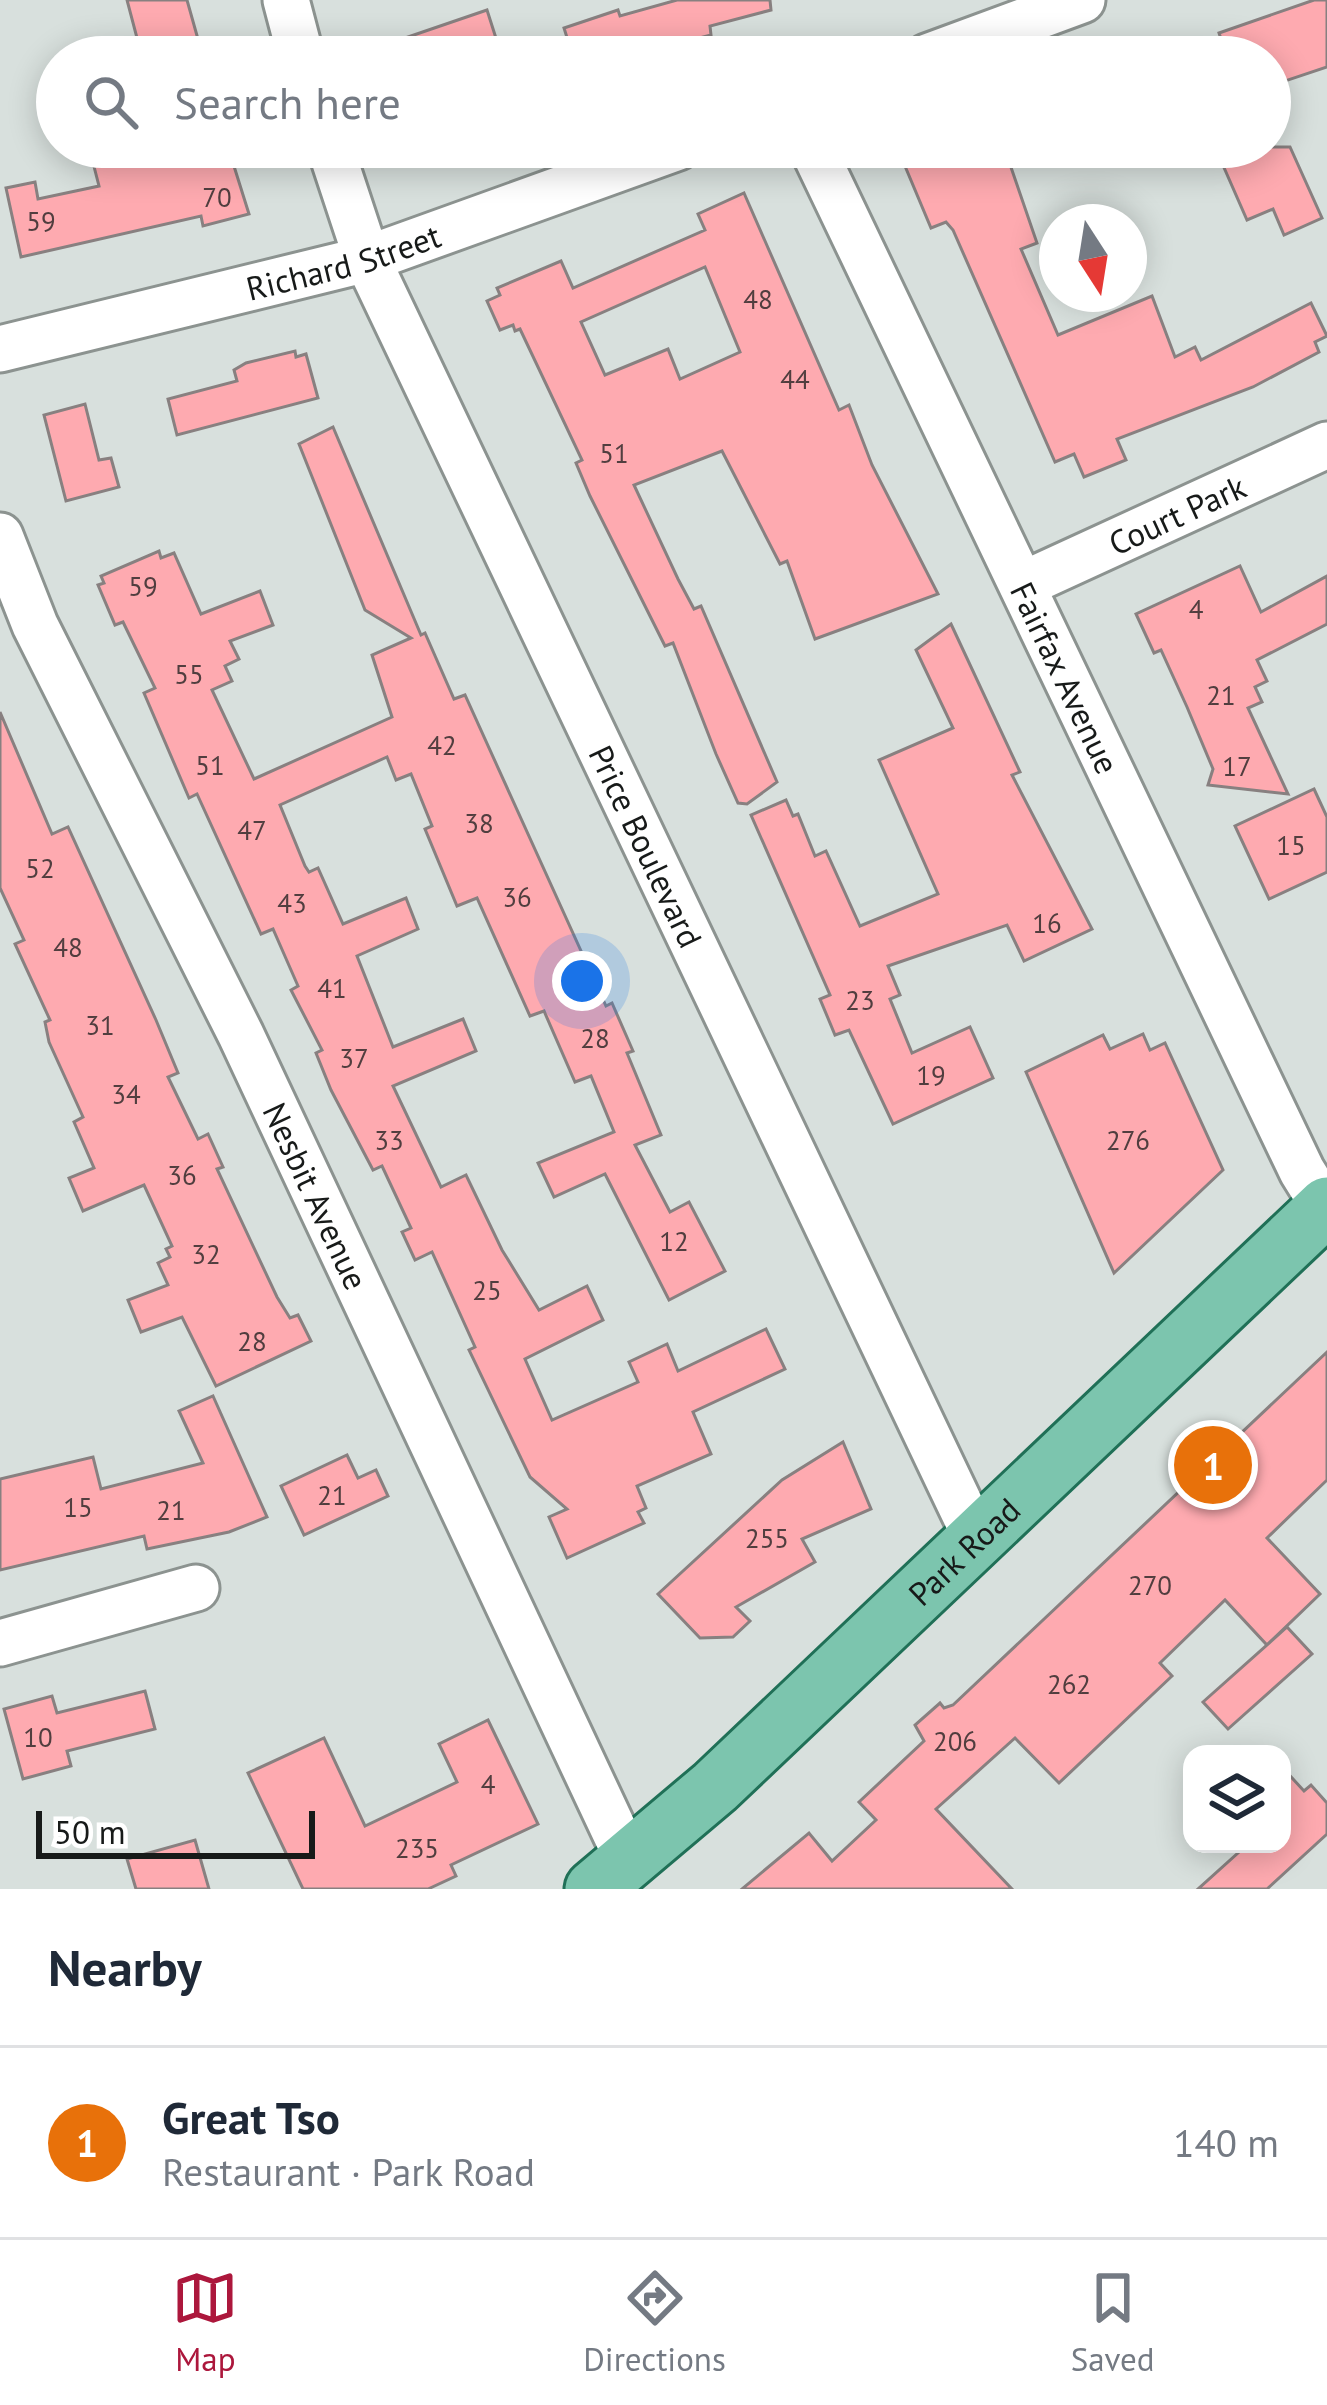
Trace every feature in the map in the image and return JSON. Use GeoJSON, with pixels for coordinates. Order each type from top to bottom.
{"type":"FeatureCollection","features":[{"type":"Feature","properties":{"kind":"main road","name":"Park Road"},"geometry":{"type":"LineString","coordinates":[[611,1874],[715,1787],[978,1542],[1326,1207]]}},
{"type":"Feature","properties":{"kind":"street"},"geometry":{"type":"LineString","coordinates":[[286,0],[295,36]]}},
{"type":"Feature","properties":{"kind":"street"},"geometry":{"type":"LineString","coordinates":[[984,36],[1082,0]]}},
{"type":"Feature","properties":{"kind":"street","name":"Price Boulevard"},"geometry":{"type":"LineString","coordinates":[[337,168],[367,260],[978,1542]]}},
{"type":"Feature","properties":{"kind":"street","name":"Richard Street"},"geometry":{"type":"LineString","coordinates":[[0,349],[367,260],[620,168]]}},
{"type":"Feature","properties":{"kind":"street","name":"Fairfax Avenue"},"geometry":{"type":"LineString","coordinates":[[822,168],[1302,1171],[1326,1207]]}},
{"type":"Feature","properties":{"kind":"street","name":"Court Park"},"geometry":{"type":"LineString","coordinates":[[1024,584],[1327,445]]}},
{"type":"Feature","properties":{"kind":"street","name":"Nesbit Avenue"},"geometry":{"type":"LineString","coordinates":[[0,536],[35,625],[241,1035],[611,1874]]}},
{"type":"Feature","properties":{"kind":"street"},"geometry":{"type":"LineString","coordinates":[[0,1643],[196,1588]]}},
{"type":"Feature","properties":{"kind":"building"},"geometry":{"type":"Polygon","coordinates":[[[127,0],[187,0],[197,36],[136,36],[127,0]]]}},
{"type":"Feature","properties":{"kind":"building"},"geometry":{"type":"Polygon","coordinates":[[[677,0],[770,0],[771,10],[710,26],[707,36],[566,36],[564,28],[618,10],[620,16],[677,0]]]}},
{"type":"Feature","properties":{"kind":"building"},"geometry":{"type":"Polygon","coordinates":[[[1314,0],[1327,0],[1327,67],[1291,79],[1291,36],[1219,33],[1314,0]]]}},
{"type":"Feature","properties":{"kind":"building"},"geometry":{"type":"Polygon","coordinates":[[[487,10],[495,36],[411,36],[487,10]]]}},
{"type":"Feature","properties":{"kind":"building"},"geometry":{"type":"Polygon","coordinates":[[[1291,149],[1322,218],[1284,235],[1273,209],[1247,220],[1224,168],[1291,168],[1291,149]]]}},
{"type":"Feature","properties":{"kind":"building"},"geometry":{"type":"Polygon","coordinates":[[[94,168],[235,168],[249,214],[203,226],[201,216],[21,257],[6,188],[35,182],[38,199],[99,186],[94,168]]]}},
{"type":"Feature","properties":{"kind":"building"},"geometry":{"type":"Polygon","coordinates":[[[906,168],[1011,168],[1037,243],[1021,249],[1039,291],[1039,312],[1048,312],[1058,335],[1113,312],[1147,312],[1147,298],[1152,296],[1175,357],[1195,347],[1201,360],[1311,303],[1327,336],[1315,342],[1319,352],[1253,387],[1117,439],[1126,460],[1084,477],[1074,454],[1055,462],[946,222],[931,228],[906,168]]]}},
{"type":"Feature","properties":{"kind":"building"},"geometry":{"type":"Polygon","coordinates":[[[744,193],[839,410],[849,405],[872,465],[938,594],[815,639],[787,561],[780,564],[722,451],[634,485],[694,609],[701,606],[777,782],[747,804],[738,803],[673,643],[665,646],[590,496],[576,463],[582,460],[520,329],[515,331],[513,325],[500,330],[487,301],[500,295],[497,288],[561,261],[573,288],[705,230],[698,214],[744,193]],[[705,267],[581,322],[605,375],[668,349],[680,379],[740,352],[705,267]]]}},
{"type":"Feature","properties":{"kind":"building"},"geometry":{"type":"Polygon","coordinates":[[[295,351],[296,357],[306,354],[318,398],[177,435],[168,399],[237,381],[234,370],[246,363],[295,351]]]}},
{"type":"Feature","properties":{"kind":"building"},"geometry":{"type":"Polygon","coordinates":[[[85,404],[99,460],[111,458],[119,487],[66,501],[44,415],[85,404]]]}},
{"type":"Feature","properties":{"kind":"building"},"geometry":{"type":"Polygon","coordinates":[[[333,427],[421,635],[425,633],[454,699],[465,695],[606,1006],[612,1003],[633,1051],[627,1053],[661,1135],[635,1145],[670,1212],[689,1202],[725,1271],[669,1300],[605,1174],[554,1197],[538,1163],[614,1132],[591,1076],[575,1082],[544,1011],[530,1016],[477,898],[457,906],[425,829],[432,826],[411,774],[396,780],[387,757],[280,805],[305,866],[309,872],[318,868],[343,924],[406,898],[418,929],[357,956],[393,1047],[463,1019],[476,1051],[393,1086],[441,1187],[466,1175],[502,1250],[539,1310],[587,1286],[603,1320],[525,1359],[552,1420],[638,1382],[629,1362],[667,1344],[678,1371],[766,1329],[785,1369],[693,1412],[711,1454],[637,1486],[646,1508],[638,1512],[644,1523],[567,1558],[549,1517],[567,1509],[530,1477],[469,1350],[475,1347],[432,1252],[415,1260],[402,1232],[411,1228],[382,1166],[373,1170],[331,1090],[316,1053],[322,1050],[291,990],[298,986],[273,929],[261,934],[197,794],[189,798],[144,693],[155,688],[123,622],[115,625],[98,585],[104,583],[101,576],[159,551],[161,558],[174,553],[201,614],[260,591],[273,625],[230,641],[239,659],[225,666],[232,681],[212,690],[254,779],[392,717],[372,655],[411,638],[365,610],[299,444],[333,427]]]}},
{"type":"Feature","properties":{"kind":"building"},"geometry":{"type":"Polygon","coordinates":[[[1240,566],[1261,612],[1327,576],[1327,624],[1257,660],[1267,681],[1255,687],[1262,702],[1248,708],[1288,794],[1208,785],[1213,769],[1187,707],[1161,650],[1154,653],[1136,614],[1240,566]]]}},
{"type":"Feature","properties":{"kind":"building"},"geometry":{"type":"Polygon","coordinates":[[[951,624],[1020,772],[1012,775],[1092,929],[1024,961],[1007,925],[888,966],[900,995],[890,999],[912,1053],[970,1027],[993,1078],[893,1124],[849,1030],[835,1035],[820,999],[830,995],[751,815],[786,800],[793,816],[798,814],[815,856],[826,851],[860,926],[938,894],[879,760],[953,728],[916,650],[951,624]]]}},
{"type":"Feature","properties":{"kind":"building"},"geometry":{"type":"Polygon","coordinates":[[[0,712],[52,834],[68,827],[156,1020],[178,1073],[168,1077],[198,1139],[208,1134],[223,1167],[217,1169],[277,1297],[290,1318],[298,1315],[311,1341],[216,1386],[182,1317],[141,1332],[128,1300],[168,1285],[158,1263],[170,1257],[166,1249],[172,1246],[144,1185],[83,1211],[69,1178],[94,1168],[74,1122],[83,1117],[49,1042],[45,1022],[50,1020],[15,944],[24,940],[0,888],[0,712]]]}},
{"type":"Feature","properties":{"kind":"building"},"geometry":{"type":"Polygon","coordinates":[[[1314,789],[1327,817],[1327,872],[1269,899],[1235,826],[1314,789]]]}},
{"type":"Feature","properties":{"kind":"building"},"geometry":{"type":"Polygon","coordinates":[[[1143,1034],[1150,1050],[1165,1043],[1223,1170],[1114,1273],[1026,1072],[1103,1035],[1110,1049],[1143,1034]]]}},
{"type":"Feature","properties":{"kind":"building"},"geometry":{"type":"Polygon","coordinates":[[[1327,1352],[1327,1480],[1267,1538],[1320,1594],[1267,1645],[1225,1600],[1160,1663],[1172,1676],[1059,1783],[1015,1738],[936,1809],[1012,1889],[742,1889],[809,1833],[832,1861],[876,1820],[859,1802],[924,1741],[915,1725],[940,1703],[944,1708],[953,1705],[1327,1352]]]}},
{"type":"Feature","properties":{"kind":"building"},"geometry":{"type":"Polygon","coordinates":[[[213,1396],[267,1517],[229,1532],[147,1549],[144,1536],[0,1570],[0,1479],[93,1457],[101,1489],[203,1463],[179,1411],[213,1396]]]}},
{"type":"Feature","properties":{"kind":"building"},"geometry":{"type":"Polygon","coordinates":[[[843,1442],[871,1509],[802,1539],[815,1562],[736,1607],[750,1621],[733,1637],[700,1638],[658,1594],[782,1480],[843,1442]]]}},
{"type":"Feature","properties":{"kind":"building"},"geometry":{"type":"Polygon","coordinates":[[[347,1455],[358,1478],[376,1470],[388,1496],[304,1535],[281,1486],[347,1455]]]}},
{"type":"Feature","properties":{"kind":"building"},"geometry":{"type":"Polygon","coordinates":[[[1287,1627],[1312,1654],[1228,1729],[1203,1702],[1287,1627]]]}},
{"type":"Feature","properties":{"kind":"building"},"geometry":{"type":"Polygon","coordinates":[[[145,1691],[155,1729],[67,1751],[71,1766],[23,1779],[4,1709],[52,1696],[57,1713],[145,1691]]]}},
{"type":"Feature","properties":{"kind":"building"},"geometry":{"type":"Polygon","coordinates":[[[488,1720],[538,1824],[451,1865],[456,1876],[428,1889],[303,1889],[248,1773],[324,1738],[365,1826],[457,1782],[439,1744],[488,1720]]]}},
{"type":"Feature","properties":{"kind":"building"},"geometry":{"type":"Polygon","coordinates":[[[1291,1777],[1304,1791],[1311,1785],[1327,1803],[1327,1834],[1267,1889],[1198,1889],[1238,1853],[1291,1853],[1291,1777]]]}},
{"type":"Feature","properties":{"kind":"building"},"geometry":{"type":"Polygon","coordinates":[[[195,1840],[209,1889],[136,1889],[127,1859],[195,1840]]]}},
{"type":"Feature","properties":{"kind":"place","name":"Great Tso"},"geometry":{"type":"Point","coordinates":[1213,1465]}}]}
